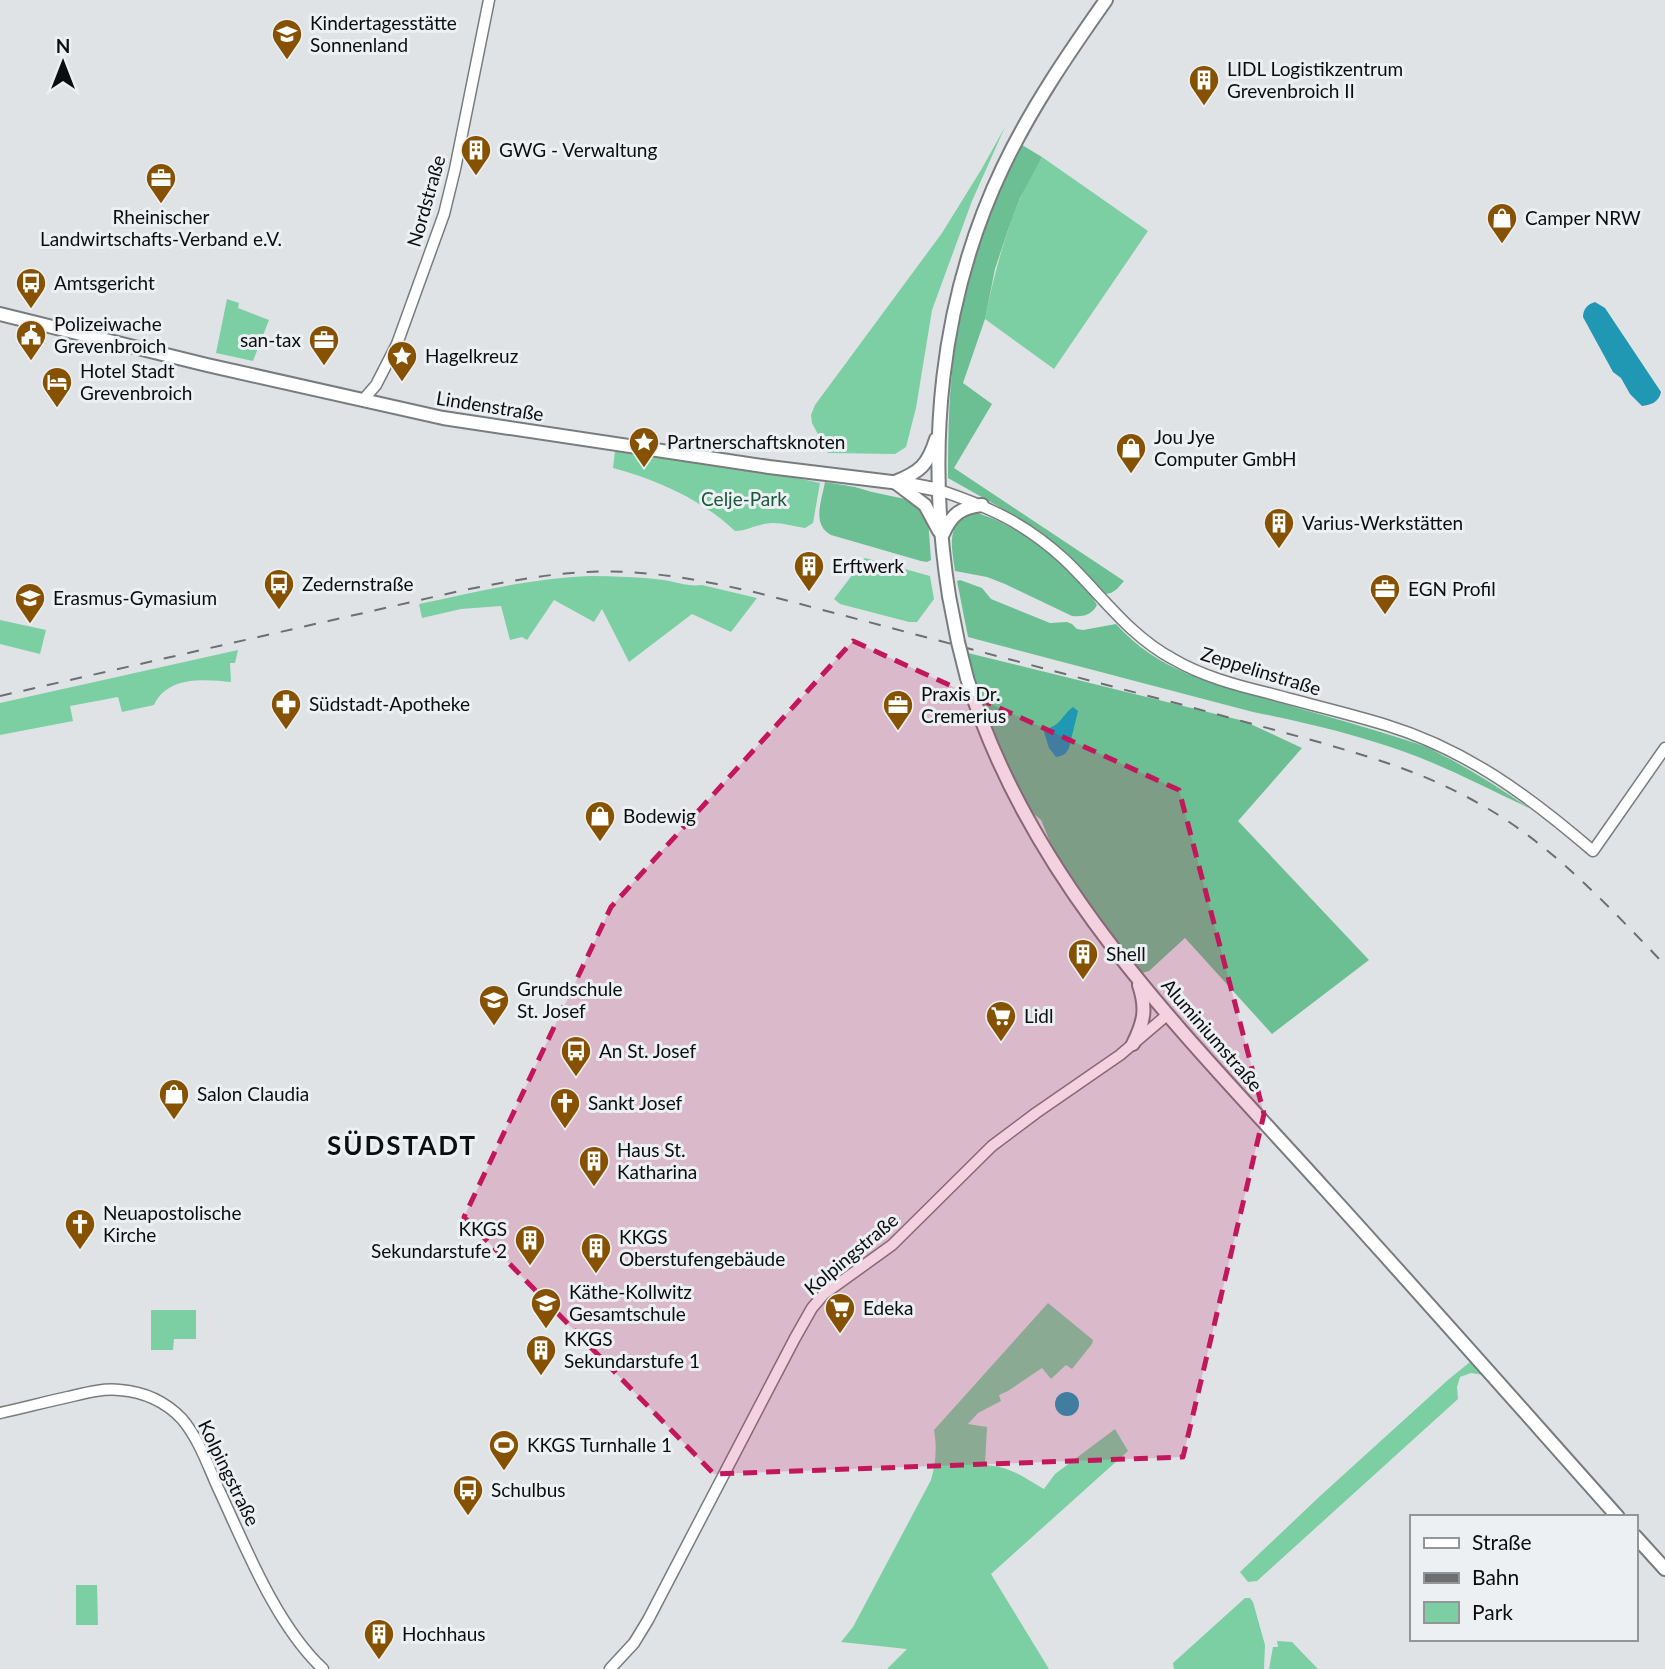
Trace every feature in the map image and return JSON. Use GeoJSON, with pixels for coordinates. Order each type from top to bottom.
{"type":"FeatureCollection","features":[{"type":"Feature","properties":{"kind":"main road"},"geometry":{"type":"LineString","coordinates":[[895,482],[921,469],[933,449],[939,428],[951,321],[964,269],[982,216],[1003,167],[1052,79],[1106,0]]}},
{"type":"Feature","properties":{"kind":"main road","name":"Lindenstraße"},"geometry":{"type":"LineString","coordinates":[[0,314],[207,365],[443,418],[939,490]]}},
{"type":"Feature","properties":{"kind":"main road","name":"Aluminiumstraße"},"geometry":{"type":"LineString","coordinates":[[939,428],[942,541],[961,656],[985,731],[1034,831],[1086,912],[1167,1015],[1616,1515]]}},
{"type":"Feature","properties":{"kind":"main road"},"geometry":{"type":"LineString","coordinates":[[895,482],[925,505],[942,541]]}},
{"type":"Feature","properties":{"kind":"main road"},"geometry":{"type":"LineString","coordinates":[[942,541],[948,523],[956,513],[982,505]]}},
{"type":"Feature","properties":{"kind":"main road"},"geometry":{"type":"LineString","coordinates":[[1133,1044],[1143,1023],[1144,1011],[1137,978]]}},
{"type":"Feature","properties":{"kind":"main road"},"geometry":{"type":"LineString","coordinates":[[1637,1538],[1665,1569]]}},
{"type":"Feature","properties":{"kind":"street","name":"Nordstraße"},"geometry":{"type":"LineString","coordinates":[[363,400],[376,385],[397,344],[444,214],[489,0]]}},
{"type":"Feature","properties":{"kind":"street","name":"Zeppelinstraße"},"geometry":{"type":"LineString","coordinates":[[939,490],[1009,518],[1050,547],[1131,629],[1172,659],[1217,678],[1383,724],[1443,747],[1496,775],[1593,851],[1665,748]]}},
{"type":"Feature","properties":{"kind":"street","name":"Kolpingstraße"},"geometry":{"type":"LineString","coordinates":[[610,1669],[629,1649],[648,1620],[795,1338],[819,1299],[896,1241],[1002,1139],[1133,1044],[1167,1015]]}},
{"type":"Feature","properties":{"kind":"street","name":"Kolpingstraße"},"geometry":{"type":"LineString","coordinates":[[0,1413],[107,1390],[142,1394],[168,1407],[186,1424],[196,1440],[239,1533],[289,1629],[323,1669]]}},
{"type":"Feature","properties":{"kind":"highlighted area"},"geometry":{"type":"Polygon","coordinates":[[[853,641],[1179,790],[1264,1114],[1183,1457],[714,1474],[464,1217],[611,907],[853,641]]]}},
{"type":"Feature","properties":{"kind":"green space"},"geometry":{"type":"Polygon","coordinates":[[[1005,127],[972,201],[932,310],[916,408],[906,447],[895,454],[828,453],[812,423],[811,415],[815,405],[942,233],[1005,127]]]}},
{"type":"Feature","properties":{"kind":"green space"},"geometry":{"type":"Polygon","coordinates":[[[1022,145],[1042,157],[1020,198],[1008,230],[995,269],[985,319],[963,383],[992,404],[954,468],[1124,581],[1117,589],[1106,594],[1096,588],[1052,541],[1010,513],[948,478],[950,390],[958,324],[981,241],[995,202],[1022,145]]]}},
{"type":"Feature","properties":{"kind":"green space"},"geometry":{"type":"Polygon","coordinates":[[[1042,157],[1148,231],[1054,369],[985,319],[1008,230],[1021,195],[1042,157]]]}},
{"type":"Feature","properties":{"kind":"green space"},"geometry":{"type":"Polygon","coordinates":[[[227,299],[239,303],[238,308],[269,320],[253,361],[216,353],[227,299]]]}},
{"type":"Feature","properties":{"kind":"green space","name":"Celje-Park"},"geometry":{"type":"Polygon","coordinates":[[[615,451],[820,483],[813,523],[805,528],[769,523],[735,531],[708,509],[678,492],[613,468],[615,451]]]}},
{"type":"Feature","properties":{"kind":"green space"},"geometry":{"type":"Polygon","coordinates":[[[825,482],[905,499],[920,506],[928,518],[931,560],[921,561],[831,535],[821,525],[819,511],[825,482]]]}},
{"type":"Feature","properties":{"kind":"green space"},"geometry":{"type":"Polygon","coordinates":[[[974,512],[1026,536],[1060,561],[1075,575],[1097,605],[1093,611],[1087,615],[1072,616],[987,577],[955,571],[952,542],[954,530],[960,516],[974,512]]]}},
{"type":"Feature","properties":{"kind":"green space"},"geometry":{"type":"Polygon","coordinates":[[[865,558],[930,576],[934,599],[917,622],[840,604],[834,599],[865,558]]]}},
{"type":"Feature","properties":{"kind":"green space"},"geometry":{"type":"Polygon","coordinates":[[[591,576],[645,578],[702,585],[757,598],[731,632],[692,614],[629,662],[602,609],[594,622],[554,600],[527,640],[522,637],[510,640],[501,606],[461,609],[422,618],[419,604],[526,583],[591,576]]]}},
{"type":"Feature","properties":{"kind":"green space"},"geometry":{"type":"Polygon","coordinates":[[[957,581],[982,588],[991,599],[1050,623],[1067,622],[1083,630],[1116,624],[1150,654],[1168,665],[1207,681],[1424,746],[1472,771],[1529,808],[1436,764],[1367,740],[968,637],[957,581]]]}},
{"type":"Feature","properties":{"kind":"green space"},"geometry":{"type":"Polygon","coordinates":[[[0,620],[46,630],[40,654],[0,644],[0,620]]]}},
{"type":"Feature","properties":{"kind":"green space"},"geometry":{"type":"Polygon","coordinates":[[[238,650],[235,663],[230,663],[231,682],[187,681],[168,689],[154,705],[122,712],[118,697],[70,706],[73,721],[0,735],[0,703],[238,650]]]}},
{"type":"Feature","properties":{"kind":"green space"},"geometry":{"type":"Polygon","coordinates":[[[968,653],[1244,721],[1302,748],[1238,821],[1369,960],[1272,1034],[1185,938],[1149,971],[1142,973],[1076,886],[1055,854],[1041,820],[1031,812],[991,726],[968,653]]]}},
{"type":"Feature","properties":{"kind":"green space"},"geometry":{"type":"Polygon","coordinates":[[[1048,1303],[1093,1340],[1092,1344],[1072,1369],[1066,1365],[1051,1379],[1042,1368],[999,1395],[1001,1401],[978,1413],[968,1424],[987,1427],[985,1465],[1009,1470],[1044,1489],[1055,1474],[1115,1429],[1128,1451],[991,1574],[1049,1669],[887,1669],[907,1649],[841,1642],[853,1627],[931,1480],[936,1455],[934,1430],[1048,1303]]]}},
{"type":"Feature","properties":{"kind":"green space"},"geometry":{"type":"Polygon","coordinates":[[[151,1310],[196,1310],[196,1339],[174,1339],[173,1350],[151,1350],[151,1310]]]}},
{"type":"Feature","properties":{"kind":"green space"},"geometry":{"type":"Polygon","coordinates":[[[1470,1362],[1483,1375],[1471,1373],[1460,1377],[1458,1399],[1257,1581],[1248,1582],[1240,1572],[1319,1497],[1470,1362]]]}},
{"type":"Feature","properties":{"kind":"green space"},"geometry":{"type":"Polygon","coordinates":[[[76,1585],[97,1585],[98,1625],[76,1625],[76,1585]]]}},
{"type":"Feature","properties":{"kind":"green space"},"geometry":{"type":"Polygon","coordinates":[[[1245,1598],[1250,1598],[1253,1602],[1265,1645],[1264,1669],[1174,1669],[1173,1663],[1245,1598]]]}},
{"type":"Feature","properties":{"kind":"green space"},"geometry":{"type":"Polygon","coordinates":[[[1277,1641],[1292,1642],[1318,1669],[1269,1669],[1273,1647],[1278,1647],[1277,1641]]]}},
{"type":"Feature","properties":{"kind":"water"},"geometry":{"type":"Polygon","coordinates":[[[1595,302],[1605,308],[1661,392],[1654,402],[1642,406],[1630,394],[1621,378],[1613,372],[1583,317],[1586,307],[1595,302]]]}},
{"type":"Feature","properties":{"kind":"water"},"geometry":{"type":"Polygon","coordinates":[[[1073,707],[1078,711],[1069,748],[1056,757],[1049,748],[1044,732],[1058,723],[1073,707]]]}},
{"type":"Feature","properties":{"kind":"water"},"geometry":{"type":"Polygon","coordinates":[[[1067,1392],[1076,1395],[1079,1404],[1076,1413],[1067,1416],[1058,1413],[1055,1404],[1058,1395],[1067,1392]]]}},
{"type":"Feature","properties":{"kind":"railway"},"geometry":{"type":"LineString","coordinates":[[0,696],[464,590],[525,579],[571,573],[609,572],[695,580],[758,593],[1183,705],[1337,747],[1419,775],[1478,803],[1530,837],[1578,877],[1665,965]]}},
{"type":"Feature","properties":{"kind":"place","name":"Kindertagesstätte Sonnenland"},"geometry":{"type":"Point","coordinates":[287,61]}},
{"type":"Feature","properties":{"kind":"place","name":"LIDL Logistikzentrum Grevenbroich II"},"geometry":{"type":"Point","coordinates":[1204,107]}},
{"type":"Feature","properties":{"kind":"place","name":"GWG - Verwaltung"},"geometry":{"type":"Point","coordinates":[476,177]}},
{"type":"Feature","properties":{"kind":"place","name":"Rheinischer Landwirtschafts-Verband e.V."},"geometry":{"type":"Point","coordinates":[161,205]}},
{"type":"Feature","properties":{"kind":"place","name":"Camper NRW"},"geometry":{"type":"Point","coordinates":[1502,245]}},
{"type":"Feature","properties":{"kind":"place","name":"Amtsgericht"},"geometry":{"type":"Point","coordinates":[31,310]}},
{"type":"Feature","properties":{"kind":"place","name":"Polizeiwache Grevenbroich"},"geometry":{"type":"Point","coordinates":[31,362]}},
{"type":"Feature","properties":{"kind":"place","name":"san-tax"},"geometry":{"type":"Point","coordinates":[324,367]}},
{"type":"Feature","properties":{"kind":"place","name":"Hagelkreuz"},"geometry":{"type":"Point","coordinates":[402,383]}},
{"type":"Feature","properties":{"kind":"place","name":"Hotel Stadt Grevenbroich"},"geometry":{"type":"Point","coordinates":[57,409]}},
{"type":"Feature","properties":{"kind":"place","name":"Partnerschaftsknoten"},"geometry":{"type":"Point","coordinates":[644,469]}},
{"type":"Feature","properties":{"kind":"place","name":"Jou Jye Computer GmbH"},"geometry":{"type":"Point","coordinates":[1131,475]}},
{"type":"Feature","properties":{"kind":"place","name":"Varius-Werkstätten"},"geometry":{"type":"Point","coordinates":[1279,550]}},
{"type":"Feature","properties":{"kind":"place","name":"Erftwerk"},"geometry":{"type":"Point","coordinates":[809,593]}},
{"type":"Feature","properties":{"kind":"place","name":"Zedernstraße"},"geometry":{"type":"Point","coordinates":[279,611]}},
{"type":"Feature","properties":{"kind":"place","name":"EGN Profil"},"geometry":{"type":"Point","coordinates":[1385,616]}},
{"type":"Feature","properties":{"kind":"place","name":"Erasmus-Gymasium"},"geometry":{"type":"Point","coordinates":[30,625]}},
{"type":"Feature","properties":{"kind":"place","name":"Südstadt-Apotheke"},"geometry":{"type":"Point","coordinates":[286,731]}},
{"type":"Feature","properties":{"kind":"place","name":"Praxis Dr. Cremerius"},"geometry":{"type":"Point","coordinates":[898,732]}},
{"type":"Feature","properties":{"kind":"place","name":"Bodewig"},"geometry":{"type":"Point","coordinates":[600,843]}},
{"type":"Feature","properties":{"kind":"place","name":"Shell"},"geometry":{"type":"Point","coordinates":[1083,981]}},
{"type":"Feature","properties":{"kind":"place","name":"Grundschule St. Josef"},"geometry":{"type":"Point","coordinates":[494,1027]}},
{"type":"Feature","properties":{"kind":"place","name":"Lidl"},"geometry":{"type":"Point","coordinates":[1001,1043]}},
{"type":"Feature","properties":{"kind":"place","name":"An St. Josef"},"geometry":{"type":"Point","coordinates":[576,1078]}},
{"type":"Feature","properties":{"kind":"place","name":"Salon Claudia"},"geometry":{"type":"Point","coordinates":[174,1121]}},
{"type":"Feature","properties":{"kind":"place","name":"Sankt Josef"},"geometry":{"type":"Point","coordinates":[565,1130]}},
{"type":"Feature","properties":{"kind":"place","name":"Haus St. Katharina"},"geometry":{"type":"Point","coordinates":[594,1188]}},
{"type":"Feature","properties":{"kind":"place","name":"Neuapostolische Kirche"},"geometry":{"type":"Point","coordinates":[80,1251]}},
{"type":"Feature","properties":{"kind":"place","name":"KKGS Sekundarstufe 2"},"geometry":{"type":"Point","coordinates":[530,1267]}},
{"type":"Feature","properties":{"kind":"place","name":"KKGS Oberstufengebäude"},"geometry":{"type":"Point","coordinates":[596,1275]}},
{"type":"Feature","properties":{"kind":"place","name":"Käthe-Kollwitz Gesamtschule"},"geometry":{"type":"Point","coordinates":[546,1330]}},
{"type":"Feature","properties":{"kind":"place","name":"Edeka"},"geometry":{"type":"Point","coordinates":[840,1335]}},
{"type":"Feature","properties":{"kind":"place","name":"KKGS Sekundarstufe 1"},"geometry":{"type":"Point","coordinates":[541,1377]}},
{"type":"Feature","properties":{"kind":"place","name":"KKGS Turnhalle 1"},"geometry":{"type":"Point","coordinates":[504,1472]}},
{"type":"Feature","properties":{"kind":"place","name":"Schulbus"},"geometry":{"type":"Point","coordinates":[468,1517]}},
{"type":"Feature","properties":{"kind":"place","name":"Hochhaus"},"geometry":{"type":"Point","coordinates":[379,1661]}},
{"type":"Feature","properties":{"kind":"district","name":"SÜDSTADT"},"geometry":{"type":"Point","coordinates":[402,1146]}}]}
